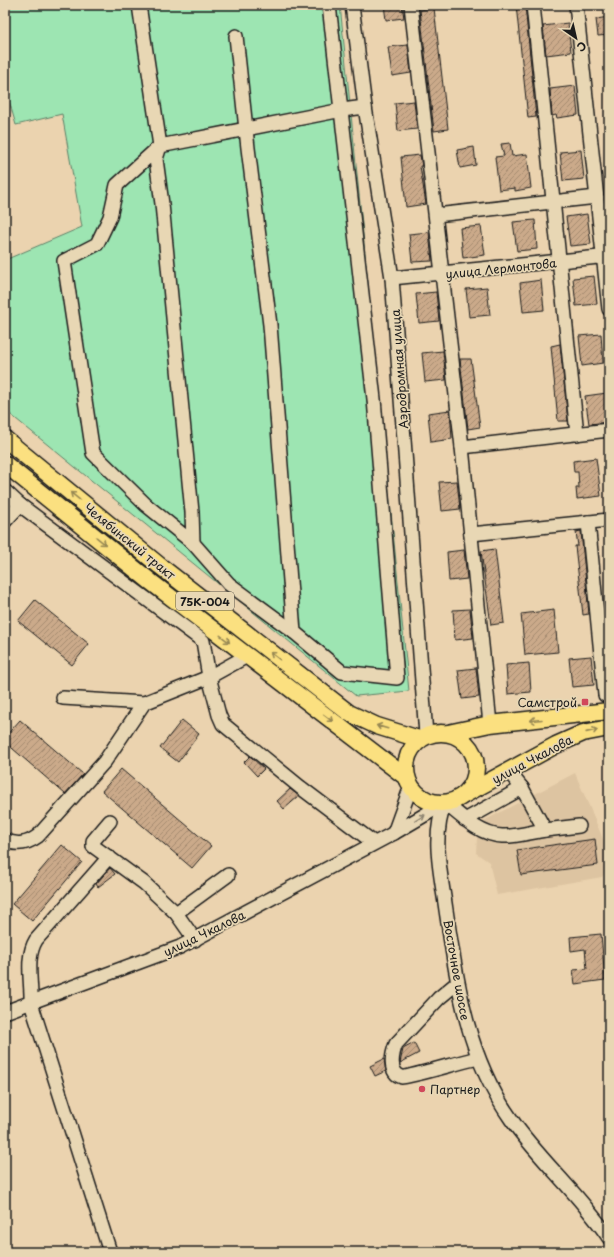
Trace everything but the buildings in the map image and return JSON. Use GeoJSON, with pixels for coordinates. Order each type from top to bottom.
{"type":"FeatureCollection","features":[{"type":"Feature","properties":{"kind":"main road","name":"Челябинский тракт"},"geometry":{"type":"LineString","coordinates":[[5,439],[166,571],[348,713],[377,726],[423,737]]}},
{"type":"Feature","properties":{"kind":"main road","name":"Челябинский тракт"},"geometry":{"type":"LineString","coordinates":[[5,464],[200,620],[409,782]]}},
{"type":"Feature","properties":{"kind":"main road","name":"улица Чкалова"},"geometry":{"type":"LineString","coordinates":[[448,733],[490,724],[608,711]]}},
{"type":"Feature","properties":{"kind":"main road","name":"улица Чкалова"},"geometry":{"type":"LineString","coordinates":[[451,801],[509,772],[556,745],[583,733],[609,728]]}},
{"type":"Feature","properties":{"kind":"main road"},"geometry":{"type":"LineString","coordinates":[[448,733],[464,741],[475,756],[476,774],[468,790],[451,801],[432,801],[420,796],[409,782],[407,759],[412,748],[423,737],[448,733]]}},
{"type":"Feature","properties":{"kind":"street"},"geometry":{"type":"LineString","coordinates":[[139,5],[160,146],[156,158],[162,204],[192,512],[193,543]]}},
{"type":"Feature","properties":{"kind":"street"},"geometry":{"type":"LineString","coordinates":[[328,5],[342,110],[374,399],[397,678],[342,672],[294,632],[228,584],[193,543],[146,505],[93,453],[64,261],[97,244],[110,217],[117,185],[160,146],[342,110],[365,107]]}},
{"type":"Feature","properties":{"kind":"street","name":"Аэродромная улица"},"geometry":{"type":"LineString","coordinates":[[352,5],[365,107],[392,278],[423,737]]}},
{"type":"Feature","properties":{"kind":"street"},"geometry":{"type":"LineString","coordinates":[[411,5],[462,447],[490,724]]}},
{"type":"Feature","properties":{"kind":"street"},"geometry":{"type":"LineString","coordinates":[[533,5],[577,434]]}},
{"type":"Feature","properties":{"kind":"street"},"geometry":{"type":"LineString","coordinates":[[576,5],[597,197],[606,257],[609,309]]}},
{"type":"Feature","properties":{"kind":"street"},"geometry":{"type":"LineString","coordinates":[[236,36],[270,325],[294,632]]}},
{"type":"Feature","properties":{"kind":"street"},"geometry":{"type":"LineString","coordinates":[[436,215],[597,197]]}},
{"type":"Feature","properties":{"kind":"street","name":"улица Лермонтова"},"geometry":{"type":"LineString","coordinates":[[392,278],[606,257]]}},
{"type":"Feature","properties":{"kind":"street"},"geometry":{"type":"LineString","coordinates":[[462,447],[609,430]]}},
{"type":"Feature","properties":{"kind":"street"},"geometry":{"type":"LineString","coordinates":[[5,491],[20,505],[203,641]]}},
{"type":"Feature","properties":{"kind":"street"},"geometry":{"type":"LineString","coordinates":[[5,521],[20,505]]}},
{"type":"Feature","properties":{"kind":"street"},"geometry":{"type":"LineString","coordinates":[[471,534],[609,520]]}},
{"type":"Feature","properties":{"kind":"street"},"geometry":{"type":"LineString","coordinates":[[588,522],[608,711]]}},
{"type":"Feature","properties":{"kind":"street"},"geometry":{"type":"LineString","coordinates":[[200,620],[209,677],[219,715],[223,724],[300,787],[374,843]]}},
{"type":"Feature","properties":{"kind":"street"},"geometry":{"type":"LineString","coordinates":[[63,698],[144,703],[209,677],[247,656]]}},
{"type":"Feature","properties":{"kind":"street"},"geometry":{"type":"LineString","coordinates":[[5,840],[12,843],[21,844],[30,842],[38,836],[105,761],[144,703]]}},
{"type":"Feature","properties":{"kind":"street"},"geometry":{"type":"LineString","coordinates":[[509,772],[522,788],[545,830]]}},
{"type":"Feature","properties":{"kind":"street"},"geometry":{"type":"LineString","coordinates":[[394,833],[409,782]]}},
{"type":"Feature","properties":{"kind":"street"},"geometry":{"type":"LineString","coordinates":[[465,820],[522,788]]}},
{"type":"Feature","properties":{"kind":"street"},"geometry":{"type":"LineString","coordinates":[[451,801],[465,820],[495,836],[579,826]]}},
{"type":"Feature","properties":{"kind":"street","name":"улица Чкалова"},"geometry":{"type":"LineString","coordinates":[[5,1012],[195,940],[451,801]]}},
{"type":"Feature","properties":{"kind":"street","name":"Восточное шоссе"},"geometry":{"type":"LineString","coordinates":[[451,801],[439,817],[437,838],[457,983],[464,1017],[478,1058],[492,1088],[511,1120],[563,1179],[609,1238]]}},
{"type":"Feature","properties":{"kind":"street"},"geometry":{"type":"LineString","coordinates":[[110,820],[92,844],[144,883],[176,913],[195,940]]}},
{"type":"Feature","properties":{"kind":"street"},"geometry":{"type":"LineString","coordinates":[[109,857],[32,946],[30,961],[31,1003],[110,1252]]}},
{"type":"Feature","properties":{"kind":"street"},"geometry":{"type":"LineString","coordinates":[[176,913],[228,875]]}},
{"type":"Feature","properties":{"kind":"street"},"geometry":{"type":"LineString","coordinates":[[457,983],[439,998],[396,1044],[392,1054],[392,1063],[395,1071],[402,1076],[409,1077],[442,1066],[478,1058]]}},
{"type":"Feature","properties":{"kind":"shaded area"},"geometry":{"type":"Polygon","coordinates":[[[575,773],[609,853],[609,868],[602,877],[497,895],[489,862],[476,853],[478,824],[575,773]]]}},
{"type":"Feature","properties":{"kind":"green space"},"geometry":{"type":"Polygon","coordinates":[[[5,5],[340,5],[409,691],[356,696],[5,410],[5,260],[82,227],[62,114],[16,125],[5,87],[5,5]]]}},
{"type":"Feature","properties":{"kind":"place","name":"Самстрой"},"geometry":{"type":"Point","coordinates":[585,702]}},
{"type":"Feature","properties":{"kind":"place","name":"Партнер"},"geometry":{"type":"Point","coordinates":[422,1089]}}]}
